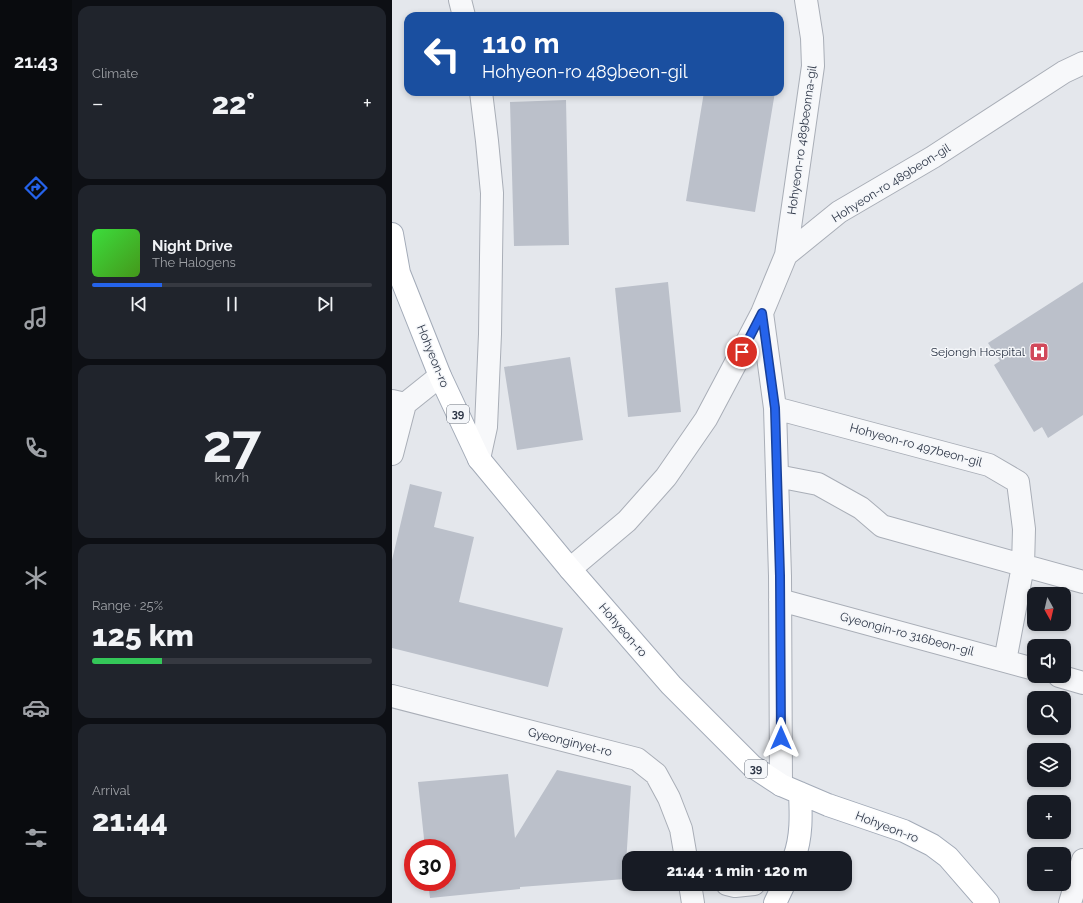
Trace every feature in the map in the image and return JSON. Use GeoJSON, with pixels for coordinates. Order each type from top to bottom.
{"type":"FeatureCollection","features":[{"type":"Feature","properties":{"kind":"main road","name":"Hohyeon-ro"},"geometry":{"type":"LineString","coordinates":[[392,234],[399,273],[440,376],[479,459],[570,569],[677,690],[752,766],[791,789],[828,805],[904,831],[932,845],[948,857],[988,903]]}},
{"type":"Feature","properties":{"kind":"main road"},"geometry":{"type":"LineString","coordinates":[[791,789],[801,824],[796,851]]}},
{"type":"Feature","properties":{"kind":"main road"},"geometry":{"type":"LineString","coordinates":[[775,903],[781,891]]}},
{"type":"Feature","properties":{"kind":"street"},"geometry":{"type":"LineString","coordinates":[[460,0],[463,12]]}},
{"type":"Feature","properties":{"kind":"street","name":"Hohyeon-ro 489beonna-gil"},"geometry":{"type":"LineString","coordinates":[[786,255],[813,66],[812,38],[806,0]]}},
{"type":"Feature","properties":{"kind":"street","name":"Hohyeon-ro 489beon-gil"},"geometry":{"type":"LineString","coordinates":[[570,569],[627,521],[666,477],[706,419],[762,313],[786,255],[839,212],[933,157],[1064,72],[1083,63]]}},
{"type":"Feature","properties":{"kind":"street"},"geometry":{"type":"LineString","coordinates":[[479,459],[486,427],[490,334],[492,194],[481,96]]}},
{"type":"Feature","properties":{"kind":"street"},"geometry":{"type":"LineString","coordinates":[[762,313],[775,408],[780,600],[791,789]]}},
{"type":"Feature","properties":{"kind":"street"},"geometry":{"type":"LineString","coordinates":[[394,442],[398,403],[440,376]]}},
{"type":"Feature","properties":{"kind":"street","name":"Hohyeon-ro 497beon-gil"},"geometry":{"type":"LineString","coordinates":[[775,408],[989,465],[1018,482],[1024,529],[1023,566]]}},
{"type":"Feature","properties":{"kind":"street"},"geometry":{"type":"LineString","coordinates":[[777,476],[818,484],[861,508],[882,526],[1083,582]]}},
{"type":"Feature","properties":{"kind":"street"},"geometry":{"type":"LineString","coordinates":[[1005,661],[1023,566]]}},
{"type":"Feature","properties":{"kind":"street","name":"Gyeongin-ro 316beon-gil"},"geometry":{"type":"LineString","coordinates":[[780,600],[1027,667]]}},
{"type":"Feature","properties":{"kind":"street"},"geometry":{"type":"LineString","coordinates":[[1071,680],[1083,683]]}},
{"type":"Feature","properties":{"kind":"street","name":"Gyeonginyet-ro"},"geometry":{"type":"LineString","coordinates":[[392,696],[637,759],[656,774],[669,798],[681,829],[685,851]]}},
{"type":"Feature","properties":{"kind":"street"},"geometry":{"type":"LineString","coordinates":[[1070,903],[1083,860]]}},
{"type":"Feature","properties":{"kind":"street"},"geometry":{"type":"LineString","coordinates":[[691,891],[693,903]]}},
{"type":"Feature","properties":{"kind":"building"},"geometry":{"type":"Polygon","coordinates":[[[703,96],[774,96],[755,212],[686,201],[703,96]]]}},
{"type":"Feature","properties":{"kind":"building"},"geometry":{"type":"Polygon","coordinates":[[[566,100],[569,245],[514,246],[510,102],[566,100]]]}},
{"type":"Feature","properties":{"kind":"building"},"geometry":{"type":"Polygon","coordinates":[[[668,282],[681,412],[628,417],[615,288],[668,282]]]}},
{"type":"Feature","properties":{"kind":"building","name":"Sejongh Hospital"},"geometry":{"type":"Polygon","coordinates":[[[1083,282],[1083,415],[1048,438],[1042,427],[1034,432],[994,365],[1000,361],[988,343],[1083,282]]]}},
{"type":"Feature","properties":{"kind":"building"},"geometry":{"type":"Polygon","coordinates":[[[570,357],[583,440],[517,450],[504,367],[570,357]]]}},
{"type":"Feature","properties":{"kind":"building"},"geometry":{"type":"Polygon","coordinates":[[[410,484],[442,492],[434,527],[474,537],[459,602],[563,628],[548,687],[392,648],[392,560],[410,484]]]}},
{"type":"Feature","properties":{"kind":"building"},"geometry":{"type":"Polygon","coordinates":[[[557,770],[631,786],[627,851],[622,851],[622,879],[520,887],[520,889],[430,898],[429,891],[456,891],[456,839],[424,839],[418,782],[508,774],[515,838],[557,770]]]}},
{"type":"Feature","properties":{"kind":"place","name":"Sejongh Hospital"},"geometry":{"type":"Point","coordinates":[1039,352]}},
{"type":"Feature","properties":{"kind":"route"},"geometry":{"type":"LineString","coordinates":[[742,352],[762,313],[775,408],[780,576],[781,738]]}}]}
